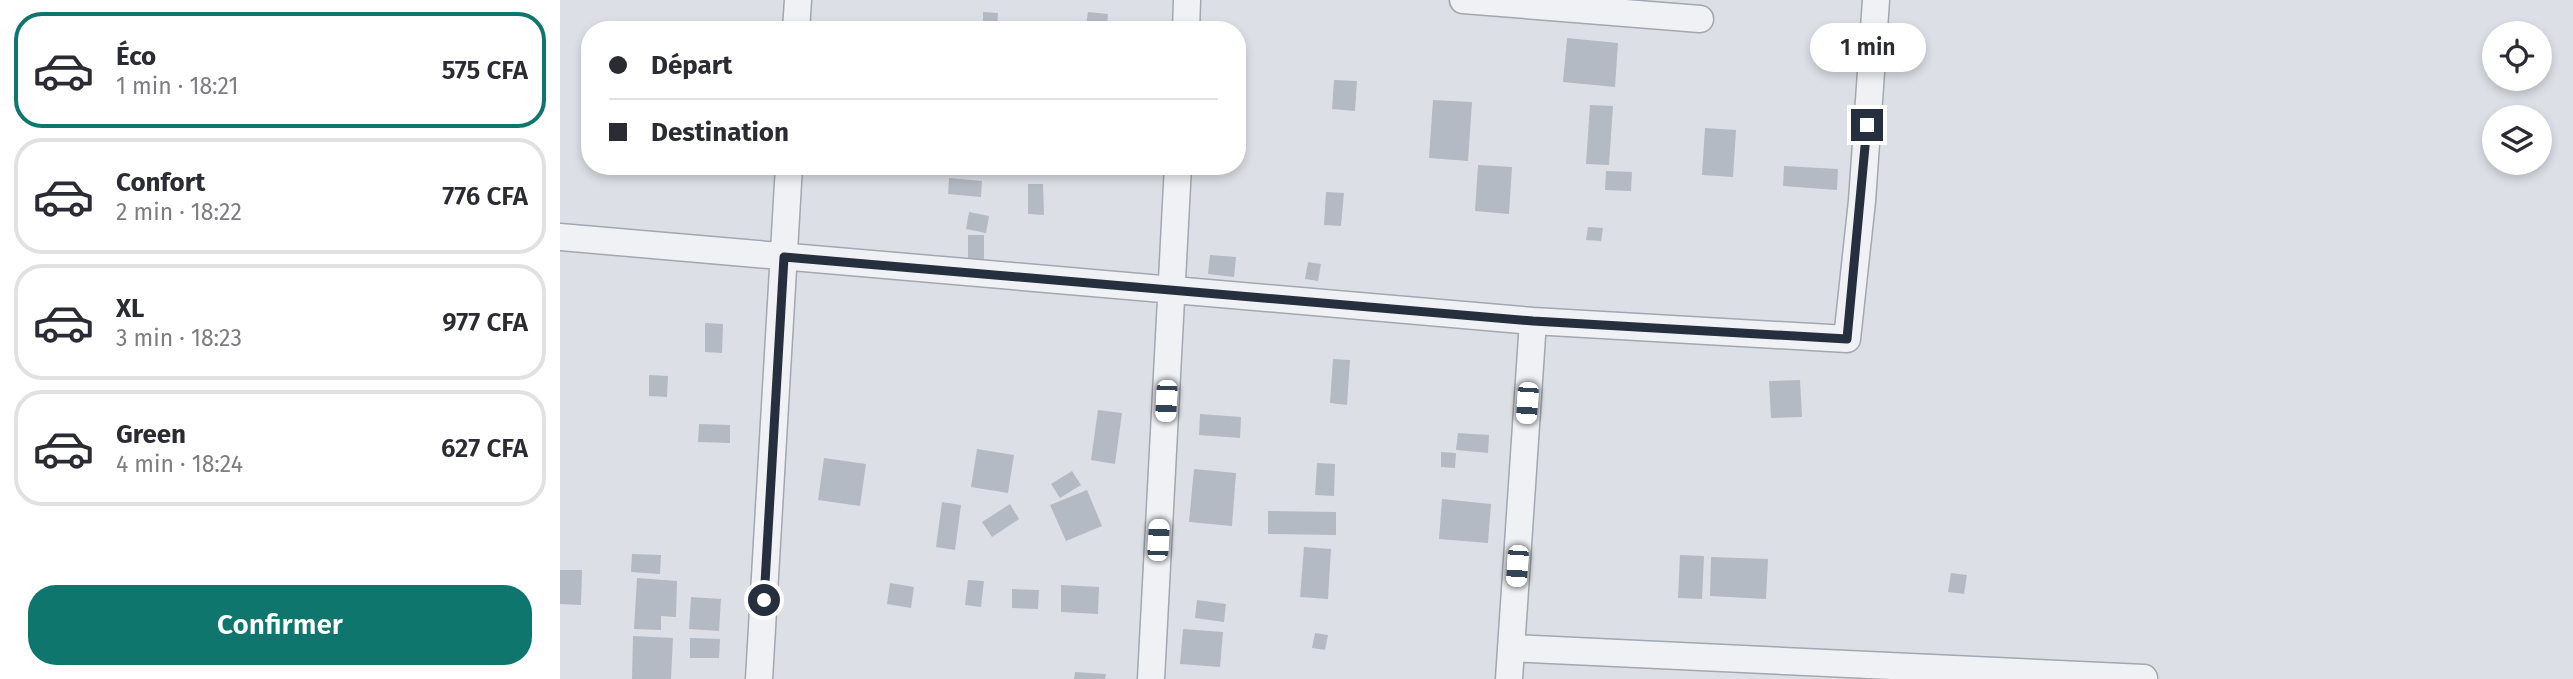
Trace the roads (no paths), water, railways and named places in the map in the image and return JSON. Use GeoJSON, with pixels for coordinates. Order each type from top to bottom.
{"type":"FeatureCollection","features":[{"type":"Feature","properties":{"kind":"street"},"geometry":{"type":"LineString","coordinates":[[797,21],[798,0]]}},
{"type":"Feature","properties":{"kind":"street"},"geometry":{"type":"LineString","coordinates":[[1186,21],[1187,0]]}},
{"type":"Feature","properties":{"kind":"street"},"geometry":{"type":"LineString","coordinates":[[1463,0],[1700,19]]}},
{"type":"Feature","properties":{"kind":"street"},"geometry":{"type":"LineString","coordinates":[[560,237],[1533,321],[1847,339],[1862,201],[1876,0]]}},
{"type":"Feature","properties":{"kind":"street"},"geometry":{"type":"LineString","coordinates":[[759,679],[789,175]]}},
{"type":"Feature","properties":{"kind":"street"},"geometry":{"type":"LineString","coordinates":[[1151,679],[1178,175]]}},
{"type":"Feature","properties":{"kind":"street"},"geometry":{"type":"LineString","coordinates":[[1509,679],[1533,321]]}},
{"type":"Feature","properties":{"kind":"street"},"geometry":{"type":"LineString","coordinates":[[1511,648],[2144,678]]}}]}
